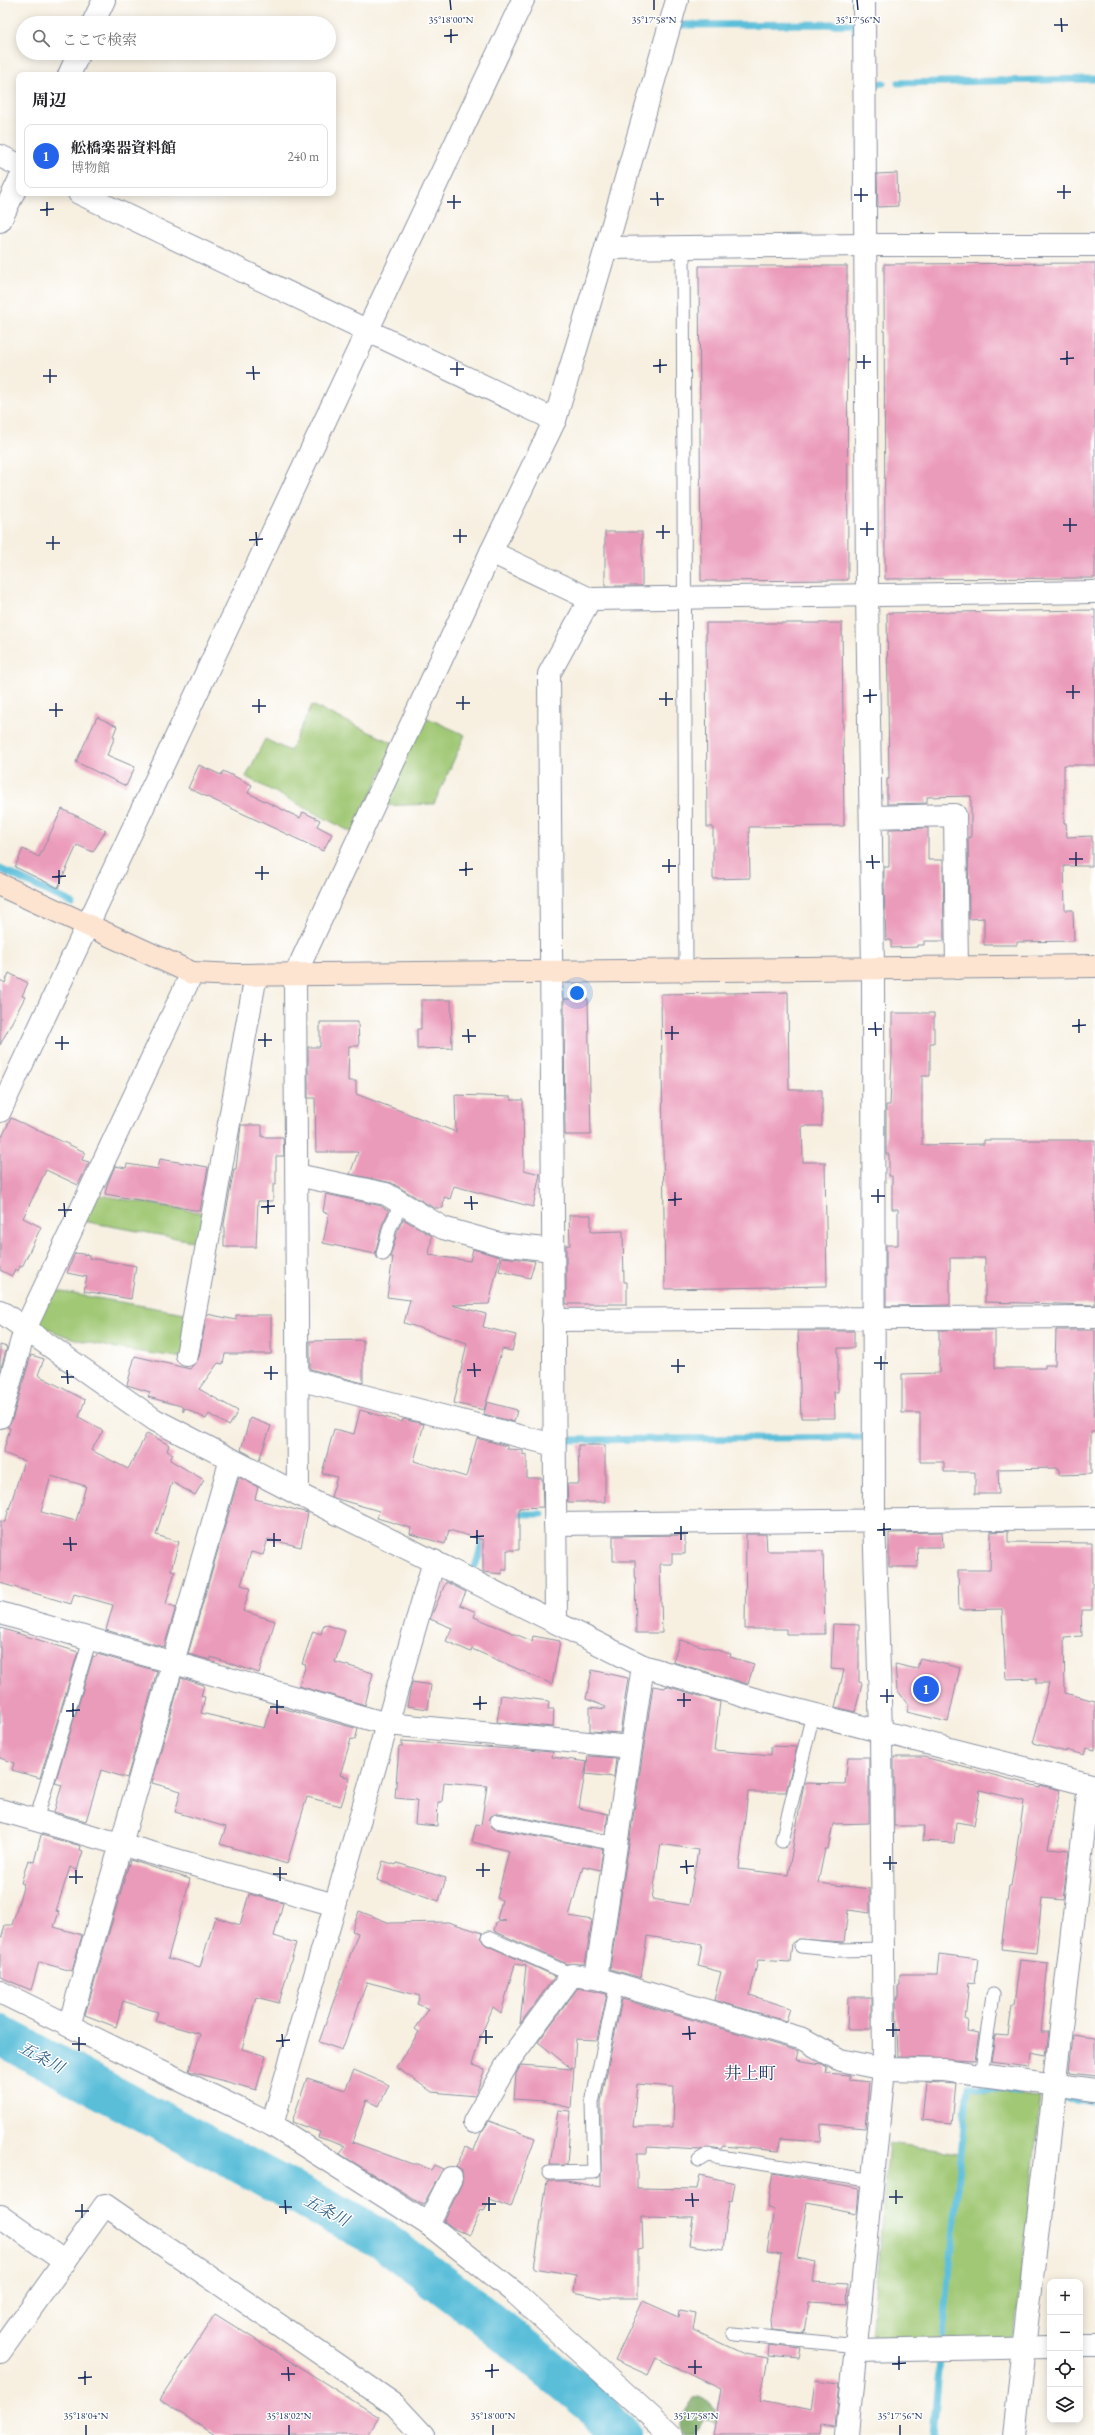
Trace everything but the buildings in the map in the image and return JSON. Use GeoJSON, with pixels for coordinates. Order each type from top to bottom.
{"type":"FeatureCollection","features":[{"type":"Feature","properties":{"kind":"street"},"geometry":{"type":"LineString","coordinates":[[96,16],[104,0]]}},
{"type":"Feature","properties":{"kind":"street"},"geometry":{"type":"LineString","coordinates":[[0,1112],[523,0]]}},
{"type":"Feature","properties":{"kind":"street"},"geometry":{"type":"LineString","coordinates":[[298,1494],[295,975],[491,552],[554,420],[606,248],[677,0]]}},
{"type":"Feature","properties":{"kind":"street"},"geometry":{"type":"LineString","coordinates":[[847,2435],[874,2181],[884,2069],[881,1731],[874,1520],[875,1318],[864,0]]}},
{"type":"Feature","properties":{"kind":"street"},"geometry":{"type":"LineString","coordinates":[[70,72],[76,60]]}},
{"type":"Feature","properties":{"kind":"street"},"geometry":{"type":"LineString","coordinates":[[0,156],[16,163]]}},
{"type":"Feature","properties":{"kind":"street"},"geometry":{"type":"LineString","coordinates":[[0,221],[16,186]]}},
{"type":"Feature","properties":{"kind":"street"},"geometry":{"type":"LineString","coordinates":[[85,196],[554,420]]}},
{"type":"Feature","properties":{"kind":"street"},"geometry":{"type":"LineString","coordinates":[[606,248],[865,245],[1095,245]]}},
{"type":"Feature","properties":{"kind":"street"},"geometry":{"type":"LineString","coordinates":[[491,552],[590,599],[1095,592]]}},
{"type":"Feature","properties":{"kind":"street"},"geometry":{"type":"LineString","coordinates":[[556,1622],[549,674],[590,599]]}},
{"type":"Feature","properties":{"kind":"street"},"geometry":{"type":"LineString","coordinates":[[871,817],[955,815],[957,968]]}},
{"type":"Feature","properties":{"kind":"street"},"geometry":{"type":"LineString","coordinates":[[0,885],[88,927],[192,973],[295,975],[1095,966]]}},
{"type":"Feature","properties":{"kind":"street"},"geometry":{"type":"LineString","coordinates":[[0,1417],[25,1329],[192,973]]}},
{"type":"Feature","properties":{"kind":"street"},"geometry":{"type":"LineString","coordinates":[[187,1355],[256,975]]}},
{"type":"Feature","properties":{"kind":"street"},"geometry":{"type":"LineString","coordinates":[[297,1175],[386,1194],[443,1228],[500,1244],[553,1250]]}},
{"type":"Feature","properties":{"kind":"street"},"geometry":{"type":"LineString","coordinates":[[0,1311],[155,1420],[298,1494],[643,1666],[813,1714],[1092,1786],[1014,2435]]}},
{"type":"Feature","properties":{"kind":"street"},"geometry":{"type":"LineString","coordinates":[[553,1320],[1095,1317]]}},
{"type":"Feature","properties":{"kind":"street"},"geometry":{"type":"LineString","coordinates":[[298,1379],[554,1445]]}},
{"type":"Feature","properties":{"kind":"street"},"geometry":{"type":"LineString","coordinates":[[69,2026],[231,1459]]}},
{"type":"Feature","properties":{"kind":"street"},"geometry":{"type":"LineString","coordinates":[[555,1524],[1095,1518]]}},
{"type":"Feature","properties":{"kind":"street"},"geometry":{"type":"LineString","coordinates":[[272,2125],[434,1561]]}},
{"type":"Feature","properties":{"kind":"street"},"geometry":{"type":"LineString","coordinates":[[0,1613],[387,1724],[631,1747]]}},
{"type":"Feature","properties":{"kind":"street"},"geometry":{"type":"LineString","coordinates":[[596,1978],[643,1666]]}},
{"type":"Feature","properties":{"kind":"street"},"geometry":{"type":"LineString","coordinates":[[0,1810],[335,1905]]}},
{"type":"Feature","properties":{"kind":"street"},"geometry":{"type":"LineString","coordinates":[[474,2122],[510,2059],[572,1975],[596,1978],[803,2039],[840,2060],[884,2069],[943,2070],[1055,2086],[1095,2090]]}},
{"type":"Feature","properties":{"kind":"street"},"geometry":{"type":"LineString","coordinates":[[0,1992],[272,2125],[428,2224],[515,2293],[671,2435]]}},
{"type":"Feature","properties":{"kind":"street"},"geometry":{"type":"LineString","coordinates":[[428,2224],[451,2178]]}},
{"type":"Feature","properties":{"kind":"street"},"geometry":{"type":"LineString","coordinates":[[0,2352],[105,2205],[395,2405],[423,2435]]}},
{"type":"Feature","properties":{"kind":"street"},"geometry":{"type":"LineString","coordinates":[[0,2216],[65,2262]]}},
{"type":"Feature","properties":{"kind":"street"},"geometry":{"type":"LineString","coordinates":[[1083,2346],[1095,2346]]}},
{"type":"Feature","properties":{"kind":"street"},"geometry":{"type":"LineString","coordinates":[[857,2349],[1047,2347]]}},
{"type":"Feature","properties":{"kind":"lane"},"geometry":{"type":"LineString","coordinates":[[683,247],[686,971]]}},
{"type":"Feature","properties":{"kind":"lane"},"geometry":{"type":"LineString","coordinates":[[383,1254],[390,1227],[402,1203]]}},
{"type":"Feature","properties":{"kind":"lane"},"geometry":{"type":"LineString","coordinates":[[36,1820],[90,1639]]}},
{"type":"Feature","properties":{"kind":"lane"},"geometry":{"type":"LineString","coordinates":[[782,1841],[813,1714]]}},
{"type":"Feature","properties":{"kind":"lane"},"geometry":{"type":"LineString","coordinates":[[497,1821],[617,1844]]}},
{"type":"Feature","properties":{"kind":"lane"},"geometry":{"type":"LineString","coordinates":[[489,1938],[572,1975]]}},
{"type":"Feature","properties":{"kind":"lane"},"geometry":{"type":"LineString","coordinates":[[801,1946],[840,1950],[883,1949]]}},
{"type":"Feature","properties":{"kind":"lane"},"geometry":{"type":"LineString","coordinates":[[549,2173],[594,2172],[592,2103],[617,1984]]}},
{"type":"Feature","properties":{"kind":"lane"},"geometry":{"type":"LineString","coordinates":[[981,2075],[993,1995]]}},
{"type":"Feature","properties":{"kind":"lane"},"geometry":{"type":"LineString","coordinates":[[699,2160],[707,2155],[874,2181]]}},
{"type":"Feature","properties":{"kind":"lane"},"geometry":{"type":"LineString","coordinates":[[734,2334],[857,2349]]}},
{"type":"Feature","properties":{"kind":"green space"},"geometry":{"type":"Polygon","coordinates":[[[312,705],[395,744],[353,833],[246,777],[265,739],[290,751],[312,705]]]}},
{"type":"Feature","properties":{"kind":"green space"},"geometry":{"type":"Polygon","coordinates":[[[421,715],[465,735],[434,804],[378,806],[421,715]]]}},
{"type":"Feature","properties":{"kind":"green space"},"geometry":{"type":"Polygon","coordinates":[[[94,1194],[203,1213],[198,1242],[82,1221],[94,1194]]]}},
{"type":"Feature","properties":{"kind":"green space"},"geometry":{"type":"Polygon","coordinates":[[[50,1290],[191,1314],[183,1358],[127,1350],[86,1342],[49,1329],[35,1321],[50,1290]]]}},
{"type":"Feature","properties":{"kind":"green space"},"geometry":{"type":"Polygon","coordinates":[[[967,2089],[1041,2096],[1015,2329],[1010,2338],[876,2342],[871,2336],[889,2143],[959,2153],[967,2089]]]}},
{"type":"Feature","properties":{"kind":"green space"},"geometry":{"type":"Polygon","coordinates":[[[699,2397],[712,2404],[718,2415],[719,2426],[703,2418],[695,2435],[683,2435],[679,2427],[682,2416],[694,2398],[699,2397]]]}},
{"type":"Feature","properties":{"kind":"waterway"},"geometry":{"type":"LineString","coordinates":[[677,25],[855,24],[855,31]]}},
{"type":"Feature","properties":{"kind":"waterway"},"geometry":{"type":"LineString","coordinates":[[898,83],[1095,79]]}},
{"type":"Feature","properties":{"kind":"waterway"},"geometry":{"type":"LineString","coordinates":[[874,84],[883,83]]}},
{"type":"Feature","properties":{"kind":"waterway"},"geometry":{"type":"LineString","coordinates":[[0,869],[72,903]]}},
{"type":"Feature","properties":{"kind":"waterway"},"geometry":{"type":"LineString","coordinates":[[567,1440],[865,1437]]}},
{"type":"Feature","properties":{"kind":"waterway"},"geometry":{"type":"LineString","coordinates":[[510,1514],[542,1514]]}},
{"type":"Feature","properties":{"kind":"waterway"},"geometry":{"type":"LineString","coordinates":[[475,1567],[485,1535]]}},
{"type":"Feature","properties":{"kind":"waterway","name":"五条川"},"geometry":{"type":"LineString","coordinates":[[0,2035],[383,2240],[475,2309],[591,2403],[620,2435]]}},
{"type":"Feature","properties":{"kind":"waterway"},"geometry":{"type":"LineString","coordinates":[[943,2336],[968,2086],[1019,2091]]}},
{"type":"Feature","properties":{"kind":"waterway"},"geometry":{"type":"LineString","coordinates":[[1066,2098],[1095,2102]]}},
{"type":"Feature","properties":{"kind":"waterway"},"geometry":{"type":"LineString","coordinates":[[933,2435],[940,2359]]}},
{"type":"Feature","properties":{"kind":"place","name":"舩橋楽器資料館"},"geometry":{"type":"Point","coordinates":[926,1689]}},
{"type":"Feature","properties":{"kind":"district","name":"井上町"},"geometry":{"type":"Point","coordinates":[750,2073]}}]}
